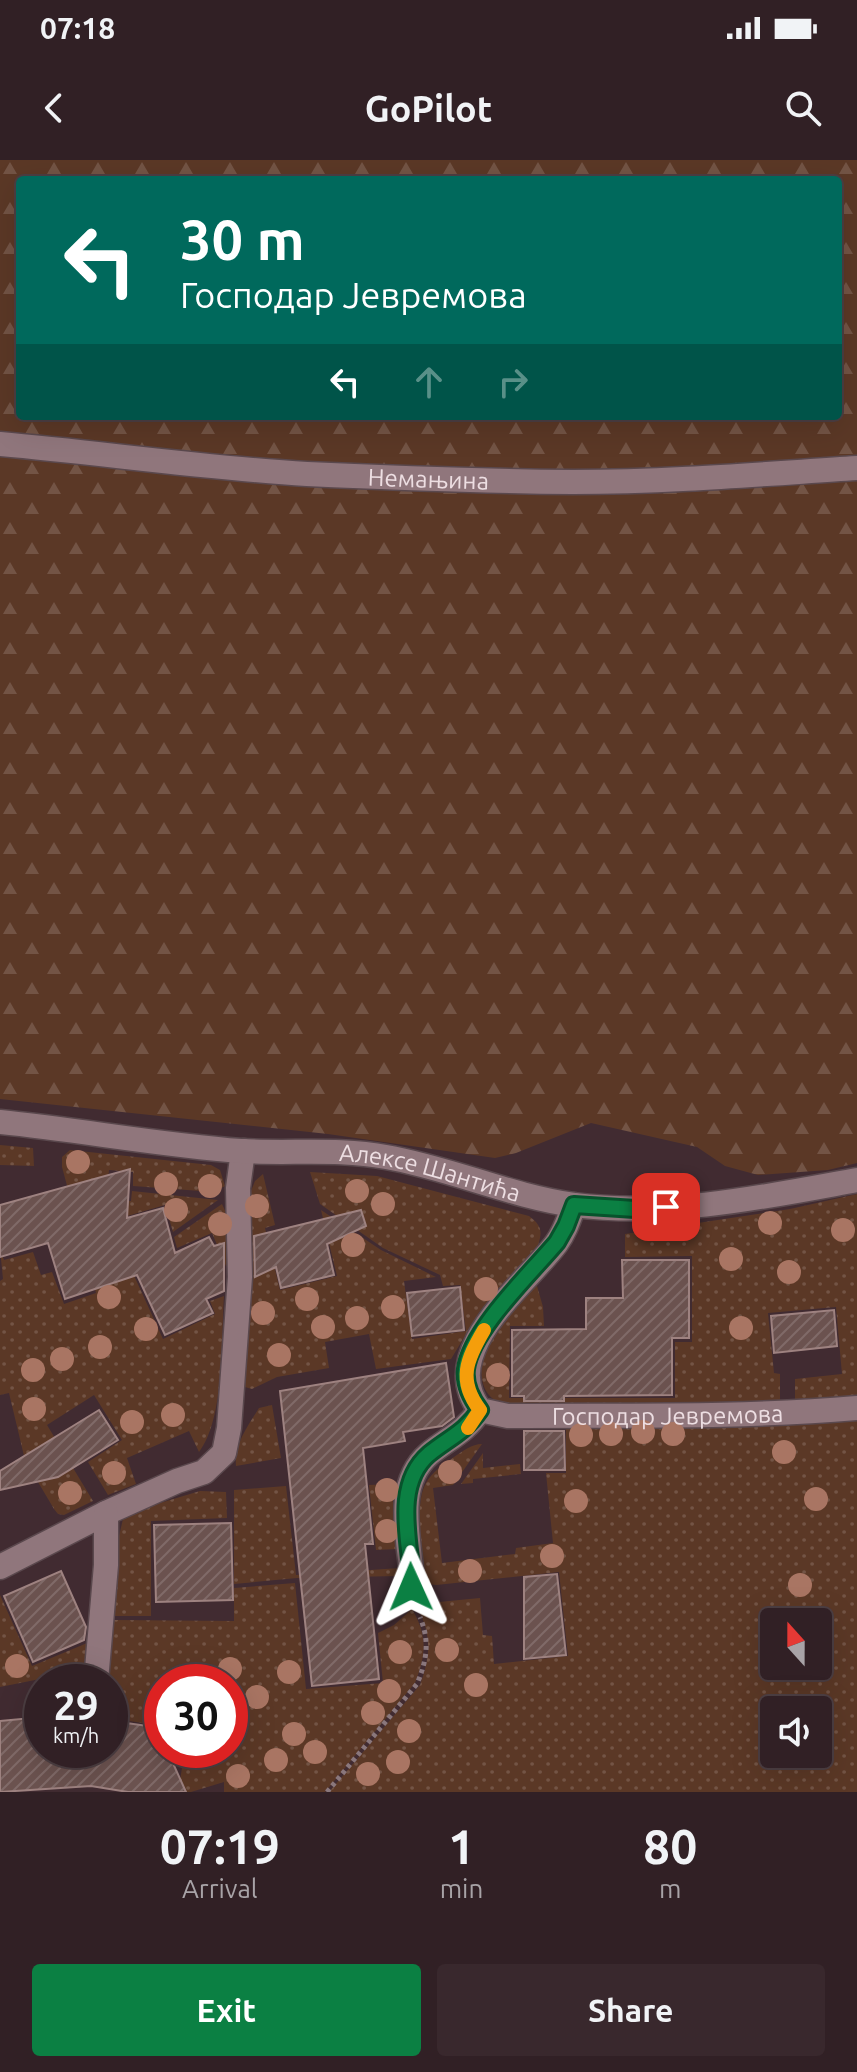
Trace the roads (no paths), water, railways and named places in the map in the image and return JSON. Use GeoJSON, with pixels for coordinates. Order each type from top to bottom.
{"type":"FeatureCollection","features":[{"type":"Feature","properties":{"kind":"street","name":"Немањина"},"geometry":{"type":"LineString","coordinates":[[0,444],[306,474],[575,482],[695,479],[857,468]]}},
{"type":"Feature","properties":{"kind":"street","name":"Алексе Шантића"},"geometry":{"type":"LineString","coordinates":[[0,1122],[243,1151],[386,1157],[574,1205],[635,1209],[730,1204],[857,1180]]}},
{"type":"Feature","properties":{"kind":"street"},"geometry":{"type":"LineString","coordinates":[[0,1567],[106,1513],[204,1472],[224,1453],[229,1428],[240,1277],[238,1188],[243,1151]]}},
{"type":"Feature","properties":{"kind":"street"},"geometry":{"type":"LineString","coordinates":[[411,1587],[407,1488],[412,1472],[427,1456],[468,1428],[480,1410],[470,1397],[466,1382],[466,1368],[472,1349],[506,1300],[557,1242],[574,1205]]}},
{"type":"Feature","properties":{"kind":"street","name":"Господар Јевремова"},"geometry":{"type":"LineString","coordinates":[[480,1410],[508,1416],[715,1416],[857,1408]]}},
{"type":"Feature","properties":{"kind":"street"},"geometry":{"type":"LineString","coordinates":[[97,1664],[106,1565],[106,1513]]}}]}
